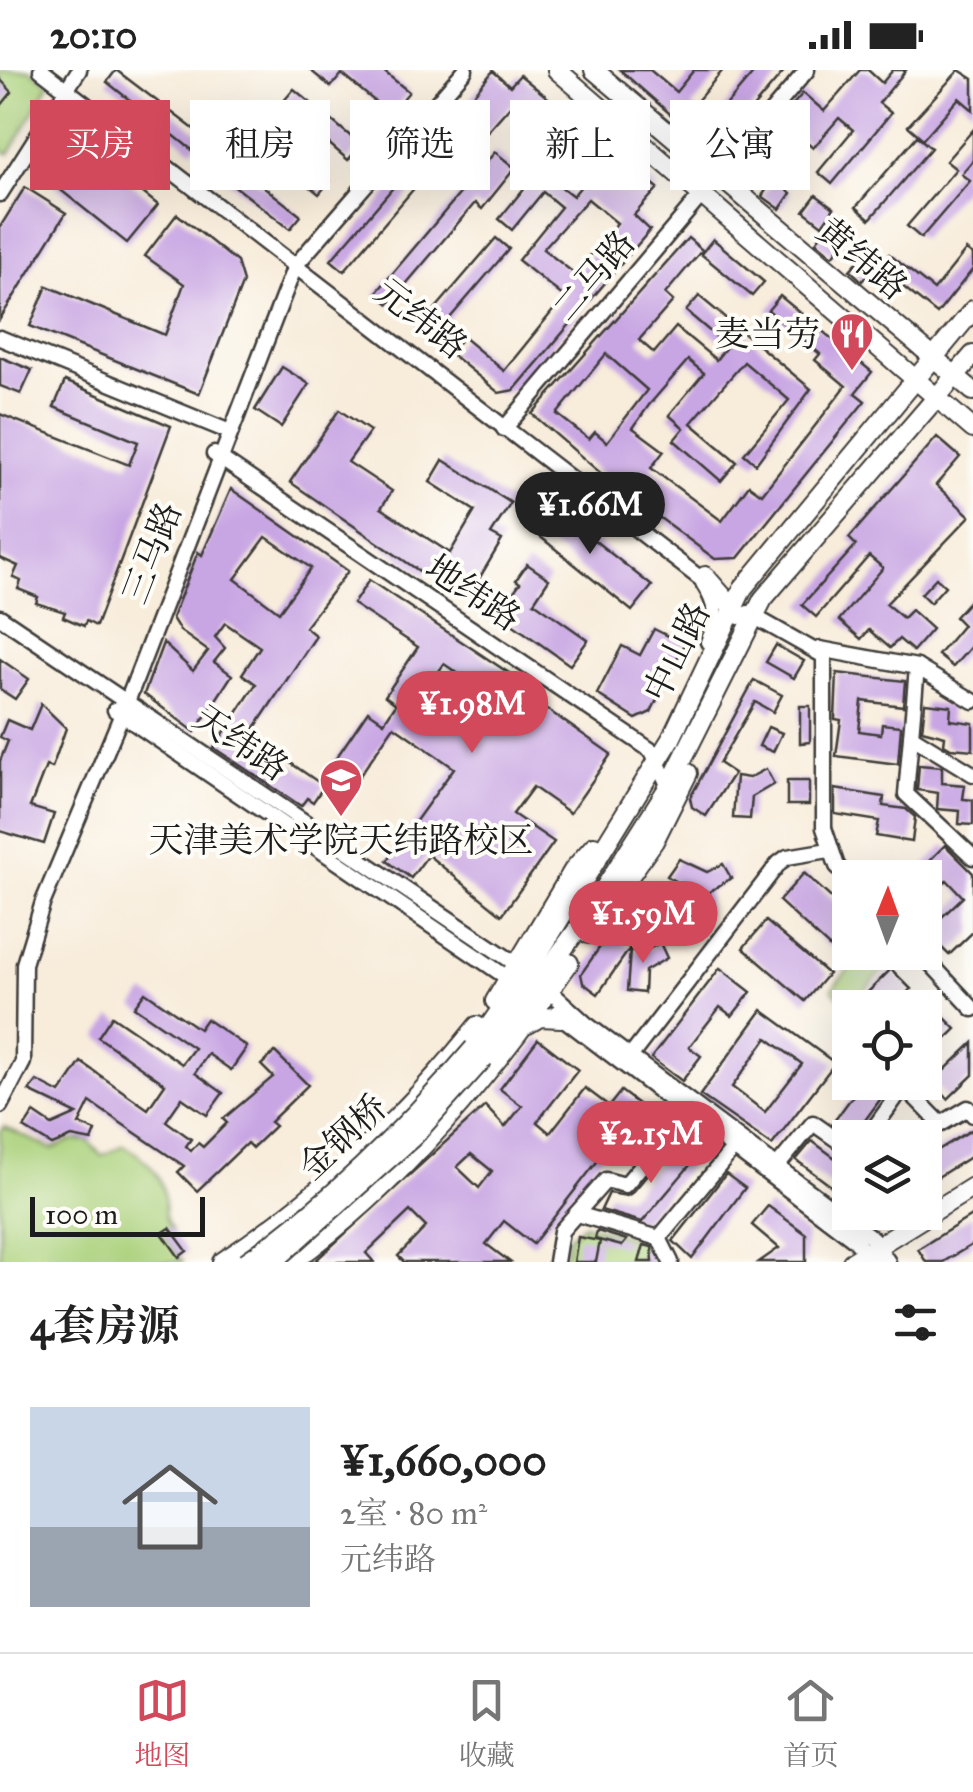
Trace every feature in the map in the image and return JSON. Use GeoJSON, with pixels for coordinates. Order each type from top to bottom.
{"type":"FeatureCollection","features":[{"type":"Feature","properties":{"kind":"main road","name":"黄纬路"},"geometry":{"type":"LineString","coordinates":[[557,70],[973,429]]}},
{"type":"Feature","properties":{"kind":"main road","name":"黄纬路"},"geometry":{"type":"LineString","coordinates":[[594,70],[670,137]]}},
{"type":"Feature","properties":{"kind":"main road","name":"黄纬路"},"geometry":{"type":"LineString","coordinates":[[730,190],[973,391]]}},
{"type":"Feature","properties":{"kind":"main road","name":"中山路"},"geometry":{"type":"LineString","coordinates":[[532,984],[540,949],[671,739],[735,604],[773,548],[973,310]]}},
{"type":"Feature","properties":{"kind":"main road","name":"中山路"},"geometry":{"type":"LineString","coordinates":[[532,984],[559,957],[672,794],[740,640],[770,590],[973,355]]}},
{"type":"Feature","properties":{"kind":"main road"},"geometry":{"type":"LineString","coordinates":[[703,577],[735,604],[742,623],[740,640]]}},
{"type":"Feature","properties":{"kind":"main road"},"geometry":{"type":"LineString","coordinates":[[479,1053],[532,984],[654,841],[672,794],[742,658],[755,614]]}},
{"type":"Feature","properties":{"kind":"main road"},"geometry":{"type":"LineString","coordinates":[[524,1028],[532,984],[574,869],[616,826]]}},
{"type":"Feature","properties":{"kind":"main road"},"geometry":{"type":"LineString","coordinates":[[222,1262],[275,1225],[368,1142],[454,1053],[490,1008],[532,984]]}},
{"type":"Feature","properties":{"kind":"main road"},"geometry":{"type":"LineString","coordinates":[[275,1225],[274,1233],[283,1248],[298,1258],[412,1158],[524,1028],[540,1017],[564,1012]]}},
{"type":"Feature","properties":{"kind":"main road","name":"金钢桥"},"geometry":{"type":"LineString","coordinates":[[246,1262],[354,1174],[479,1053]]}},
{"type":"Feature","properties":{"kind":"main road","name":"金钢桥"},"geometry":{"type":"LineString","coordinates":[[273,1262],[414,1136],[479,1053]]}},
{"type":"Feature","properties":{"kind":"main road"},"geometry":{"type":"LineString","coordinates":[[942,1197],[973,1178]]}},
{"type":"Feature","properties":{"kind":"main road"},"geometry":{"type":"LineString","coordinates":[[838,1262],[867,1251],[973,1187]]}},
{"type":"Feature","properties":{"kind":"main road"},"geometry":{"type":"LineString","coordinates":[[867,1251],[893,1230]]}},
{"type":"Feature","properties":{"kind":"street","name":"元纬路"},"geometry":{"type":"LineString","coordinates":[[41,70],[299,262],[703,577]]}},
{"type":"Feature","properties":{"kind":"street","name":"元纬路"},"geometry":{"type":"LineString","coordinates":[[52,70],[66,85]]}},
{"type":"Feature","properties":{"kind":"street"},"geometry":{"type":"LineString","coordinates":[[0,194],[79,70]]}},
{"type":"Feature","properties":{"kind":"street","name":"三马路"},"geometry":{"type":"LineString","coordinates":[[0,1106],[23,1062],[22,989],[33,934],[226,431],[299,262],[455,70]]}},
{"type":"Feature","properties":{"kind":"street","name":"三马路"},"geometry":{"type":"LineString","coordinates":[[299,262],[465,70]]}},
{"type":"Feature","properties":{"kind":"street","name":"二马路"},"geometry":{"type":"LineString","coordinates":[[782,100],[807,70]]}},
{"type":"Feature","properties":{"kind":"street","name":"二马路"},"geometry":{"type":"LineString","coordinates":[[506,426],[707,190]]}},
{"type":"Feature","properties":{"kind":"street"},"geometry":{"type":"LineString","coordinates":[[0,338],[226,431]]}},
{"type":"Feature","properties":{"kind":"street","name":"地纬路"},"geometry":{"type":"LineString","coordinates":[[217,456],[658,760]]}},
{"type":"Feature","properties":{"kind":"street"},"geometry":{"type":"LineString","coordinates":[[671,739],[716,626],[716,606],[703,577]]}},
{"type":"Feature","properties":{"kind":"street"},"geometry":{"type":"LineString","coordinates":[[735,604],[826,653],[917,667],[973,700]]}},
{"type":"Feature","properties":{"kind":"street"},"geometry":{"type":"LineString","coordinates":[[755,614],[824,656],[827,663],[822,782],[830,850],[837,860]]}},
{"type":"Feature","properties":{"kind":"street","name":"天纬路"},"geometry":{"type":"LineString","coordinates":[[0,618],[121,706],[532,984],[564,1012]]}},
{"type":"Feature","properties":{"kind":"street"},"geometry":{"type":"LineString","coordinates":[[917,667],[906,794],[973,858]]}},
{"type":"Feature","properties":{"kind":"street","name":"三马路"},"geometry":{"type":"LineString","coordinates":[[0,1093],[18,1062],[17,979],[29,927],[121,706]]}},
{"type":"Feature","properties":{"kind":"street"},"geometry":{"type":"LineString","coordinates":[[911,736],[973,774]]}},
{"type":"Feature","properties":{"kind":"street"},"geometry":{"type":"LineString","coordinates":[[658,760],[672,794]]}},
{"type":"Feature","properties":{"kind":"street"},"geometry":{"type":"LineString","coordinates":[[956,842],[973,839]]}},
{"type":"Feature","properties":{"kind":"street"},"geometry":{"type":"LineString","coordinates":[[630,1057],[780,863],[787,857],[830,850]]}},
{"type":"Feature","properties":{"kind":"street"},"geometry":{"type":"LineString","coordinates":[[937,970],[973,1008]]}},
{"type":"Feature","properties":{"kind":"street"},"geometry":{"type":"LineString","coordinates":[[532,984],[686,1113],[867,1251],[888,1262]]}},
{"type":"Feature","properties":{"kind":"street"},"geometry":{"type":"LineString","coordinates":[[564,1012],[630,1057],[775,1169],[867,1251]]}},
{"type":"Feature","properties":{"kind":"street"},"geometry":{"type":"LineString","coordinates":[[880,1120],[904,1086],[937,1120]]}},
{"type":"Feature","properties":{"kind":"street"},"geometry":{"type":"LineString","coordinates":[[942,1123],[968,1108],[973,1115]]}},
{"type":"Feature","properties":{"kind":"street"},"geometry":{"type":"LineString","coordinates":[[556,1262],[562,1231],[576,1214],[606,1180],[626,1184],[686,1113]]}},
{"type":"Feature","properties":{"kind":"street"},"geometry":{"type":"LineString","coordinates":[[775,1169],[812,1123],[832,1137]]}},
{"type":"Feature","properties":{"kind":"street"},"geometry":{"type":"LineString","coordinates":[[659,1238],[733,1149]]}},
{"type":"Feature","properties":{"kind":"street"},"geometry":{"type":"LineString","coordinates":[[576,1214],[659,1238],[671,1262]]}},
{"type":"Feature","properties":{"kind":"green space"},"geometry":{"type":"Polygon","coordinates":[[[0,70],[30,70],[49,84],[40,100],[30,100],[30,117],[9,154],[0,149],[0,70]]]}},
{"type":"Feature","properties":{"kind":"green space"},"geometry":{"type":"Polygon","coordinates":[[[848,970],[883,970],[864,990],[832,989],[848,970]]]}},
{"type":"Feature","properties":{"kind":"green space"},"geometry":{"type":"Polygon","coordinates":[[[4,1127],[52,1149],[69,1141],[87,1140],[102,1156],[124,1145],[136,1153],[161,1183],[165,1215],[172,1230],[165,1236],[183,1262],[0,1262],[0,1133],[4,1127]]]}},
{"type":"Feature","properties":{"kind":"green space"},"geometry":{"type":"Polygon","coordinates":[[[584,1224],[656,1244],[666,1262],[564,1262],[569,1236],[584,1224]]]}},
{"type":"Feature","properties":{"kind":"building"},"geometry":{"type":"Polygon","coordinates":[[[116,70],[156,100],[130,100],[107,82],[116,70]]]}},
{"type":"Feature","properties":{"kind":"building"},"geometry":{"type":"Polygon","coordinates":[[[310,70],[382,70],[409,92],[402,100],[373,100],[342,74],[331,87],[310,70]]]}},
{"type":"Feature","properties":{"kind":"building"},"geometry":{"type":"Polygon","coordinates":[[[620,70],[650,70],[676,92],[694,70],[723,70],[698,100],[670,100],[670,114],[620,70]]]}},
{"type":"Feature","properties":{"kind":"building"},"geometry":{"type":"Polygon","coordinates":[[[756,70],[785,70],[759,100],[731,100],[756,70]]]}},
{"type":"Feature","properties":{"kind":"building"},"geometry":{"type":"Polygon","coordinates":[[[860,70],[868,70],[882,83],[893,70],[906,70],[879,103],[891,113],[832,184],[818,172],[853,130],[839,118],[813,148],[810,100],[797,100],[803,93],[824,111],[860,70]]]}},
{"type":"Feature","properties":{"kind":"building"},"geometry":{"type":"Polygon","coordinates":[[[959,70],[973,79],[973,110],[959,98],[923,139],[908,126],[959,70]]]}},
{"type":"Feature","properties":{"kind":"building"},"geometry":{"type":"Polygon","coordinates":[[[493,71],[510,86],[520,75],[551,100],[510,100],[510,106],[490,129],[490,100],[469,100],[493,71]]]}},
{"type":"Feature","properties":{"kind":"building"},"geometry":{"type":"Polygon","coordinates":[[[0,79],[12,92],[0,107],[0,79]]]}},
{"type":"Feature","properties":{"kind":"building"},"geometry":{"type":"Polygon","coordinates":[[[294,89],[307,100],[285,100],[294,89]]]}},
{"type":"Feature","properties":{"kind":"building"},"geometry":{"type":"Polygon","coordinates":[[[170,111],[190,126],[190,148],[170,132],[170,111]]]}},
{"type":"Feature","properties":{"kind":"building"},"geometry":{"type":"Polygon","coordinates":[[[330,119],[350,136],[348,160],[330,144],[330,119]]]}},
{"type":"Feature","properties":{"kind":"building"},"geometry":{"type":"Polygon","coordinates":[[[973,130],[973,160],[961,174],[970,181],[921,238],[907,226],[956,169],[946,161],[973,130]]]}},
{"type":"Feature","properties":{"kind":"building"},"geometry":{"type":"Polygon","coordinates":[[[917,136],[931,148],[870,219],[856,207],[917,136]]]}},
{"type":"Feature","properties":{"kind":"building"},"geometry":{"type":"Polygon","coordinates":[[[495,152],[510,164],[510,174],[482,209],[475,203],[389,304],[376,293],[463,190],[490,190],[490,158],[495,152]]]}},
{"type":"Feature","properties":{"kind":"building"},"geometry":{"type":"Polygon","coordinates":[[[650,181],[658,188],[634,215],[650,230],[514,390],[499,393],[450,353],[463,337],[504,371],[564,297],[518,260],[561,207],[543,192],[512,230],[499,219],[523,190],[565,190],[573,196],[578,190],[650,190],[650,181]],[[588,199],[543,249],[575,274],[617,223],[588,199]]]}},
{"type":"Feature","properties":{"kind":"building"},"geometry":{"type":"Polygon","coordinates":[[[25,187],[66,213],[0,319],[0,227],[25,187]]]}},
{"type":"Feature","properties":{"kind":"building"},"geometry":{"type":"Polygon","coordinates":[[[61,190],[139,190],[158,205],[127,243],[61,190]]]}},
{"type":"Feature","properties":{"kind":"building"},"geometry":{"type":"Polygon","coordinates":[[[240,190],[268,190],[301,216],[290,229],[240,190]]]}},
{"type":"Feature","properties":{"kind":"building"},"geometry":{"type":"Polygon","coordinates":[[[391,190],[413,190],[344,271],[331,260],[391,190]]]}},
{"type":"Feature","properties":{"kind":"building"},"geometry":{"type":"Polygon","coordinates":[[[766,190],[791,193],[780,209],[762,196],[766,190]]]}},
{"type":"Feature","properties":{"kind":"building"},"geometry":{"type":"Polygon","coordinates":[[[816,195],[834,208],[822,225],[804,211],[816,195]]]}},
{"type":"Feature","properties":{"kind":"building"},"geometry":{"type":"Polygon","coordinates":[[[177,214],[237,262],[243,282],[199,394],[30,326],[47,286],[165,335],[184,284],[145,256],[177,214]]]}},
{"type":"Feature","properties":{"kind":"building"},"geometry":{"type":"Polygon","coordinates":[[[827,227],[845,240],[833,256],[816,242],[827,227]]]}},
{"type":"Feature","properties":{"kind":"building"},"geometry":{"type":"Polygon","coordinates":[[[496,238],[509,249],[431,340],[418,329],[496,238]]]}},
{"type":"Feature","properties":{"kind":"building"},"geometry":{"type":"Polygon","coordinates":[[[688,238],[702,250],[665,294],[673,301],[639,340],[654,353],[676,327],[716,360],[727,346],[686,311],[699,296],[811,389],[756,464],[744,454],[789,400],[744,362],[691,423],[737,462],[721,481],[674,440],[684,428],[669,415],[704,373],[688,360],[633,428],[664,451],[651,468],[722,521],[749,485],[762,494],[846,386],[815,360],[820,354],[768,310],[780,296],[872,372],[855,393],[865,401],[738,558],[715,559],[605,477],[532,414],[688,238]],[[606,354],[557,414],[589,439],[595,432],[607,442],[647,390],[606,354]]]}},
{"type":"Feature","properties":{"kind":"building"},"geometry":{"type":"Polygon","coordinates":[[[713,239],[764,282],[752,296],[701,254],[713,239]]]}},
{"type":"Feature","properties":{"kind":"building"},"geometry":{"type":"Polygon","coordinates":[[[871,247],[885,259],[889,254],[934,290],[966,250],[973,255],[973,269],[937,314],[876,265],[862,281],[850,270],[871,247]]]}},
{"type":"Feature","properties":{"kind":"building"},"geometry":{"type":"Polygon","coordinates":[[[0,357],[32,370],[21,394],[0,386],[0,357]]]}},
{"type":"Feature","properties":{"kind":"building"},"geometry":{"type":"Polygon","coordinates":[[[282,367],[309,384],[281,427],[255,410],[282,367]]]}},
{"type":"Feature","properties":{"kind":"building"},"geometry":{"type":"Polygon","coordinates":[[[65,381],[171,426],[96,626],[86,621],[84,626],[63,617],[65,612],[36,603],[38,597],[18,589],[21,581],[13,577],[18,566],[0,558],[0,414],[129,465],[138,442],[54,407],[65,381]]]}},
{"type":"Feature","properties":{"kind":"building"},"geometry":{"type":"Polygon","coordinates":[[[339,410],[370,431],[348,462],[392,491],[381,508],[450,553],[475,511],[430,482],[443,460],[511,503],[491,534],[502,540],[470,594],[429,570],[425,575],[290,482],[339,410]]]}},
{"type":"Feature","properties":{"kind":"building"},"geometry":{"type":"Polygon","coordinates":[[[937,437],[960,457],[936,485],[970,516],[886,604],[903,618],[911,610],[932,629],[913,651],[899,639],[890,648],[869,630],[861,639],[839,620],[883,568],[869,556],[816,617],[802,605],[856,545],[849,538],[937,437]]]}},
{"type":"Feature","properties":{"kind":"building"},"geometry":{"type":"Polygon","coordinates":[[[231,489],[348,571],[305,627],[316,636],[250,735],[324,786],[313,802],[307,798],[301,806],[214,748],[256,684],[242,674],[260,647],[225,623],[215,637],[225,648],[214,662],[232,675],[195,732],[144,694],[163,643],[193,671],[208,651],[180,631],[172,618],[198,552],[202,555],[231,489]],[[266,537],[235,579],[279,612],[311,568],[266,537]]]}},
{"type":"Feature","properties":{"kind":"building"},"geometry":{"type":"Polygon","coordinates":[[[546,502],[652,586],[632,611],[527,526],[546,502]]]}},
{"type":"Feature","properties":{"kind":"building"},"geometry":{"type":"Polygon","coordinates":[[[527,564],[549,579],[534,602],[588,640],[570,665],[498,614],[520,583],[516,580],[527,564]]]}},
{"type":"Feature","properties":{"kind":"building"},"geometry":{"type":"Polygon","coordinates":[[[936,578],[945,586],[930,603],[921,594],[936,578]]]}},
{"type":"Feature","properties":{"kind":"building"},"geometry":{"type":"Polygon","coordinates":[[[369,580],[533,689],[528,696],[611,754],[570,813],[533,787],[513,814],[554,842],[502,915],[428,855],[411,878],[387,861],[454,768],[394,726],[354,784],[350,781],[346,787],[326,773],[368,711],[384,722],[396,704],[385,696],[418,647],[353,604],[369,580]],[[444,664],[421,697],[466,727],[489,694],[444,664]]]}},
{"type":"Feature","properties":{"kind":"building"},"geometry":{"type":"Polygon","coordinates":[[[973,597],[973,644],[953,667],[938,655],[963,625],[955,617],[973,597]]]}},
{"type":"Feature","properties":{"kind":"building"},"geometry":{"type":"Polygon","coordinates":[[[654,629],[684,644],[651,712],[636,719],[597,694],[622,646],[640,655],[654,629]]]}},
{"type":"Feature","properties":{"kind":"building"},"geometry":{"type":"Polygon","coordinates":[[[776,645],[804,661],[794,678],[766,662],[776,645]]]}},
{"type":"Feature","properties":{"kind":"building"},"geometry":{"type":"Polygon","coordinates":[[[0,659],[29,679],[15,699],[0,689],[0,659]]]}},
{"type":"Feature","properties":{"kind":"building"},"geometry":{"type":"Polygon","coordinates":[[[837,673],[905,681],[903,706],[862,701],[859,731],[881,734],[882,724],[901,726],[898,764],[836,756],[841,720],[835,719],[837,673]]]}},
{"type":"Feature","properties":{"kind":"building"},"geometry":{"type":"Polygon","coordinates":[[[754,680],[782,695],[773,712],[755,702],[719,763],[734,773],[706,816],[692,807],[690,798],[754,680]]]}},
{"type":"Feature","properties":{"kind":"building"},"geometry":{"type":"Polygon","coordinates":[[[925,703],[951,706],[950,720],[973,723],[973,750],[951,748],[944,744],[945,736],[922,730],[925,703]]]}},
{"type":"Feature","properties":{"kind":"building"},"geometry":{"type":"Polygon","coordinates":[[[41,704],[66,728],[52,768],[46,766],[30,807],[54,814],[44,844],[0,831],[0,761],[8,741],[0,737],[7,720],[30,730],[41,704]]]}},
{"type":"Feature","properties":{"kind":"building"},"geometry":{"type":"Polygon","coordinates":[[[800,706],[810,706],[810,742],[800,743],[800,706]]]}},
{"type":"Feature","properties":{"kind":"building"},"geometry":{"type":"Polygon","coordinates":[[[768,727],[782,733],[773,752],[759,746],[768,727]]]}},
{"type":"Feature","properties":{"kind":"building"},"geometry":{"type":"Polygon","coordinates":[[[919,765],[942,767],[942,783],[965,785],[963,799],[973,800],[973,825],[959,824],[960,811],[937,809],[938,793],[917,790],[919,765]]]}},
{"type":"Feature","properties":{"kind":"building"},"geometry":{"type":"Polygon","coordinates":[[[766,769],[774,784],[752,797],[750,819],[733,818],[736,776],[749,778],[766,769]]]}},
{"type":"Feature","properties":{"kind":"building"},"geometry":{"type":"Polygon","coordinates":[[[787,781],[809,781],[809,805],[787,805],[787,781]]]}},
{"type":"Feature","properties":{"kind":"building"},"geometry":{"type":"Polygon","coordinates":[[[835,789],[884,797],[883,806],[906,809],[915,817],[912,842],[876,836],[879,821],[835,814],[835,789]]]}},
{"type":"Feature","properties":{"kind":"building"},"geometry":{"type":"Polygon","coordinates":[[[945,845],[973,873],[973,932],[949,955],[942,948],[942,917],[963,897],[947,880],[942,885],[942,860],[930,860],[945,845]]]}},
{"type":"Feature","properties":{"kind":"building"},"geometry":{"type":"Polygon","coordinates":[[[679,859],[707,872],[723,864],[731,878],[709,892],[707,914],[690,912],[692,892],[667,876],[679,859]]]}},
{"type":"Feature","properties":{"kind":"building"},"geometry":{"type":"Polygon","coordinates":[[[804,873],[832,899],[832,946],[830,948],[779,901],[804,873]]]}},
{"type":"Feature","properties":{"kind":"building"},"geometry":{"type":"Polygon","coordinates":[[[766,921],[828,974],[805,1001],[743,948],[766,921]]]}},
{"type":"Feature","properties":{"kind":"building"},"geometry":{"type":"Polygon","coordinates":[[[609,934],[630,948],[598,994],[583,983],[581,974],[609,934]]]}},
{"type":"Feature","properties":{"kind":"building"},"geometry":{"type":"Polygon","coordinates":[[[660,943],[667,958],[645,971],[644,993],[627,991],[630,950],[643,952],[660,943]]]}},
{"type":"Feature","properties":{"kind":"building"},"geometry":{"type":"Polygon","coordinates":[[[720,968],[751,992],[732,1016],[720,1007],[689,1047],[701,1056],[682,1081],[651,1058],[720,968]]]}},
{"type":"Feature","properties":{"kind":"building"},"geometry":{"type":"Polygon","coordinates":[[[890,970],[911,989],[910,990],[870,990],[890,970]]]}},
{"type":"Feature","properties":{"kind":"building"},"geometry":{"type":"Polygon","coordinates":[[[145,992],[199,1029],[206,1019],[247,1047],[231,1070],[208,1054],[195,1073],[223,1093],[207,1115],[182,1098],[166,1121],[191,1139],[186,1146],[191,1151],[198,1143],[203,1147],[227,1123],[223,1119],[273,1077],[261,1065],[275,1052],[308,1085],[270,1122],[275,1126],[252,1148],[247,1143],[197,1191],[178,1172],[184,1166],[90,1102],[79,1124],[96,1131],[92,1141],[72,1137],[52,1145],[24,1128],[34,1113],[52,1125],[77,1114],[29,1091],[37,1081],[60,1093],[81,1062],[148,1109],[165,1084],[98,1037],[112,1016],[182,1064],[194,1048],[134,1007],[145,992]]]}},
{"type":"Feature","properties":{"kind":"building"},"geometry":{"type":"Polygon","coordinates":[[[762,1010],[832,1061],[832,1067],[772,1145],[700,1095],[762,1010]],[[767,1038],[732,1087],[765,1112],[802,1064],[767,1038]]]}},
{"type":"Feature","properties":{"kind":"building"},"geometry":{"type":"Polygon","coordinates":[[[942,1015],[956,1029],[942,1043],[942,1015]]]}},
{"type":"Feature","properties":{"kind":"building"},"geometry":{"type":"Polygon","coordinates":[[[538,1039],[578,1070],[537,1122],[550,1133],[585,1088],[609,1106],[621,1091],[663,1123],[646,1144],[624,1127],[533,1244],[504,1221],[486,1244],[510,1262],[404,1262],[398,1256],[426,1227],[410,1211],[366,1253],[374,1262],[314,1262],[485,1106],[505,1127],[522,1106],[500,1089],[538,1039]],[[471,1154],[457,1167],[479,1188],[492,1171],[471,1154]]]}},
{"type":"Feature","properties":{"kind":"building"},"geometry":{"type":"Polygon","coordinates":[[[973,1043],[973,1075],[948,1099],[942,1093],[942,1072],[973,1043]]]}},
{"type":"Feature","properties":{"kind":"building"},"geometry":{"type":"Polygon","coordinates":[[[850,1100],[880,1100],[865,1120],[835,1120],[850,1100]]]}},
{"type":"Feature","properties":{"kind":"building"},"geometry":{"type":"Polygon","coordinates":[[[973,1129],[973,1155],[942,1174],[942,1148],[973,1129]]]}},
{"type":"Feature","properties":{"kind":"building"},"geometry":{"type":"Polygon","coordinates":[[[676,1141],[696,1158],[642,1222],[601,1210],[609,1193],[627,1196],[633,1192],[676,1141]]]}},
{"type":"Feature","properties":{"kind":"building"},"geometry":{"type":"Polygon","coordinates":[[[812,1141],[832,1156],[832,1187],[796,1160],[812,1141]]]}},
{"type":"Feature","properties":{"kind":"building"},"geometry":{"type":"Polygon","coordinates":[[[726,1174],[745,1188],[692,1259],[673,1241],[726,1174]]]}},
{"type":"Feature","properties":{"kind":"building"},"geometry":{"type":"Polygon","coordinates":[[[768,1206],[806,1234],[806,1262],[759,1262],[779,1248],[752,1225],[768,1206]]]}},
{"type":"Feature","properties":{"kind":"building"},"geometry":{"type":"Polygon","coordinates":[[[973,1215],[973,1244],[943,1262],[926,1262],[918,1249],[973,1215]]]}},
{"type":"Feature","properties":{"kind":"building"},"geometry":{"type":"Polygon","coordinates":[[[170,1228],[187,1251],[179,1257],[162,1233],[170,1228]]]}},
{"type":"Feature","properties":{"kind":"building"},"geometry":{"type":"Polygon","coordinates":[[[597,1231],[627,1240],[622,1246],[595,1239],[597,1231]]]}},
{"type":"Feature","properties":{"kind":"building"},"geometry":{"type":"Polygon","coordinates":[[[578,1237],[600,1241],[596,1262],[574,1262],[578,1237]]]}},
{"type":"Feature","properties":{"kind":"building"},"geometry":{"type":"Polygon","coordinates":[[[644,1245],[652,1247],[653,1262],[639,1262],[644,1245]]]}},
{"type":"Feature","properties":{"kind":"place","name":"麦当劳"},"geometry":{"type":"Point","coordinates":[852,372]}},
{"type":"Feature","properties":{"kind":"place","name":"天津美术学院天纬路校区"},"geometry":{"type":"Point","coordinates":[341,818]}}]}
